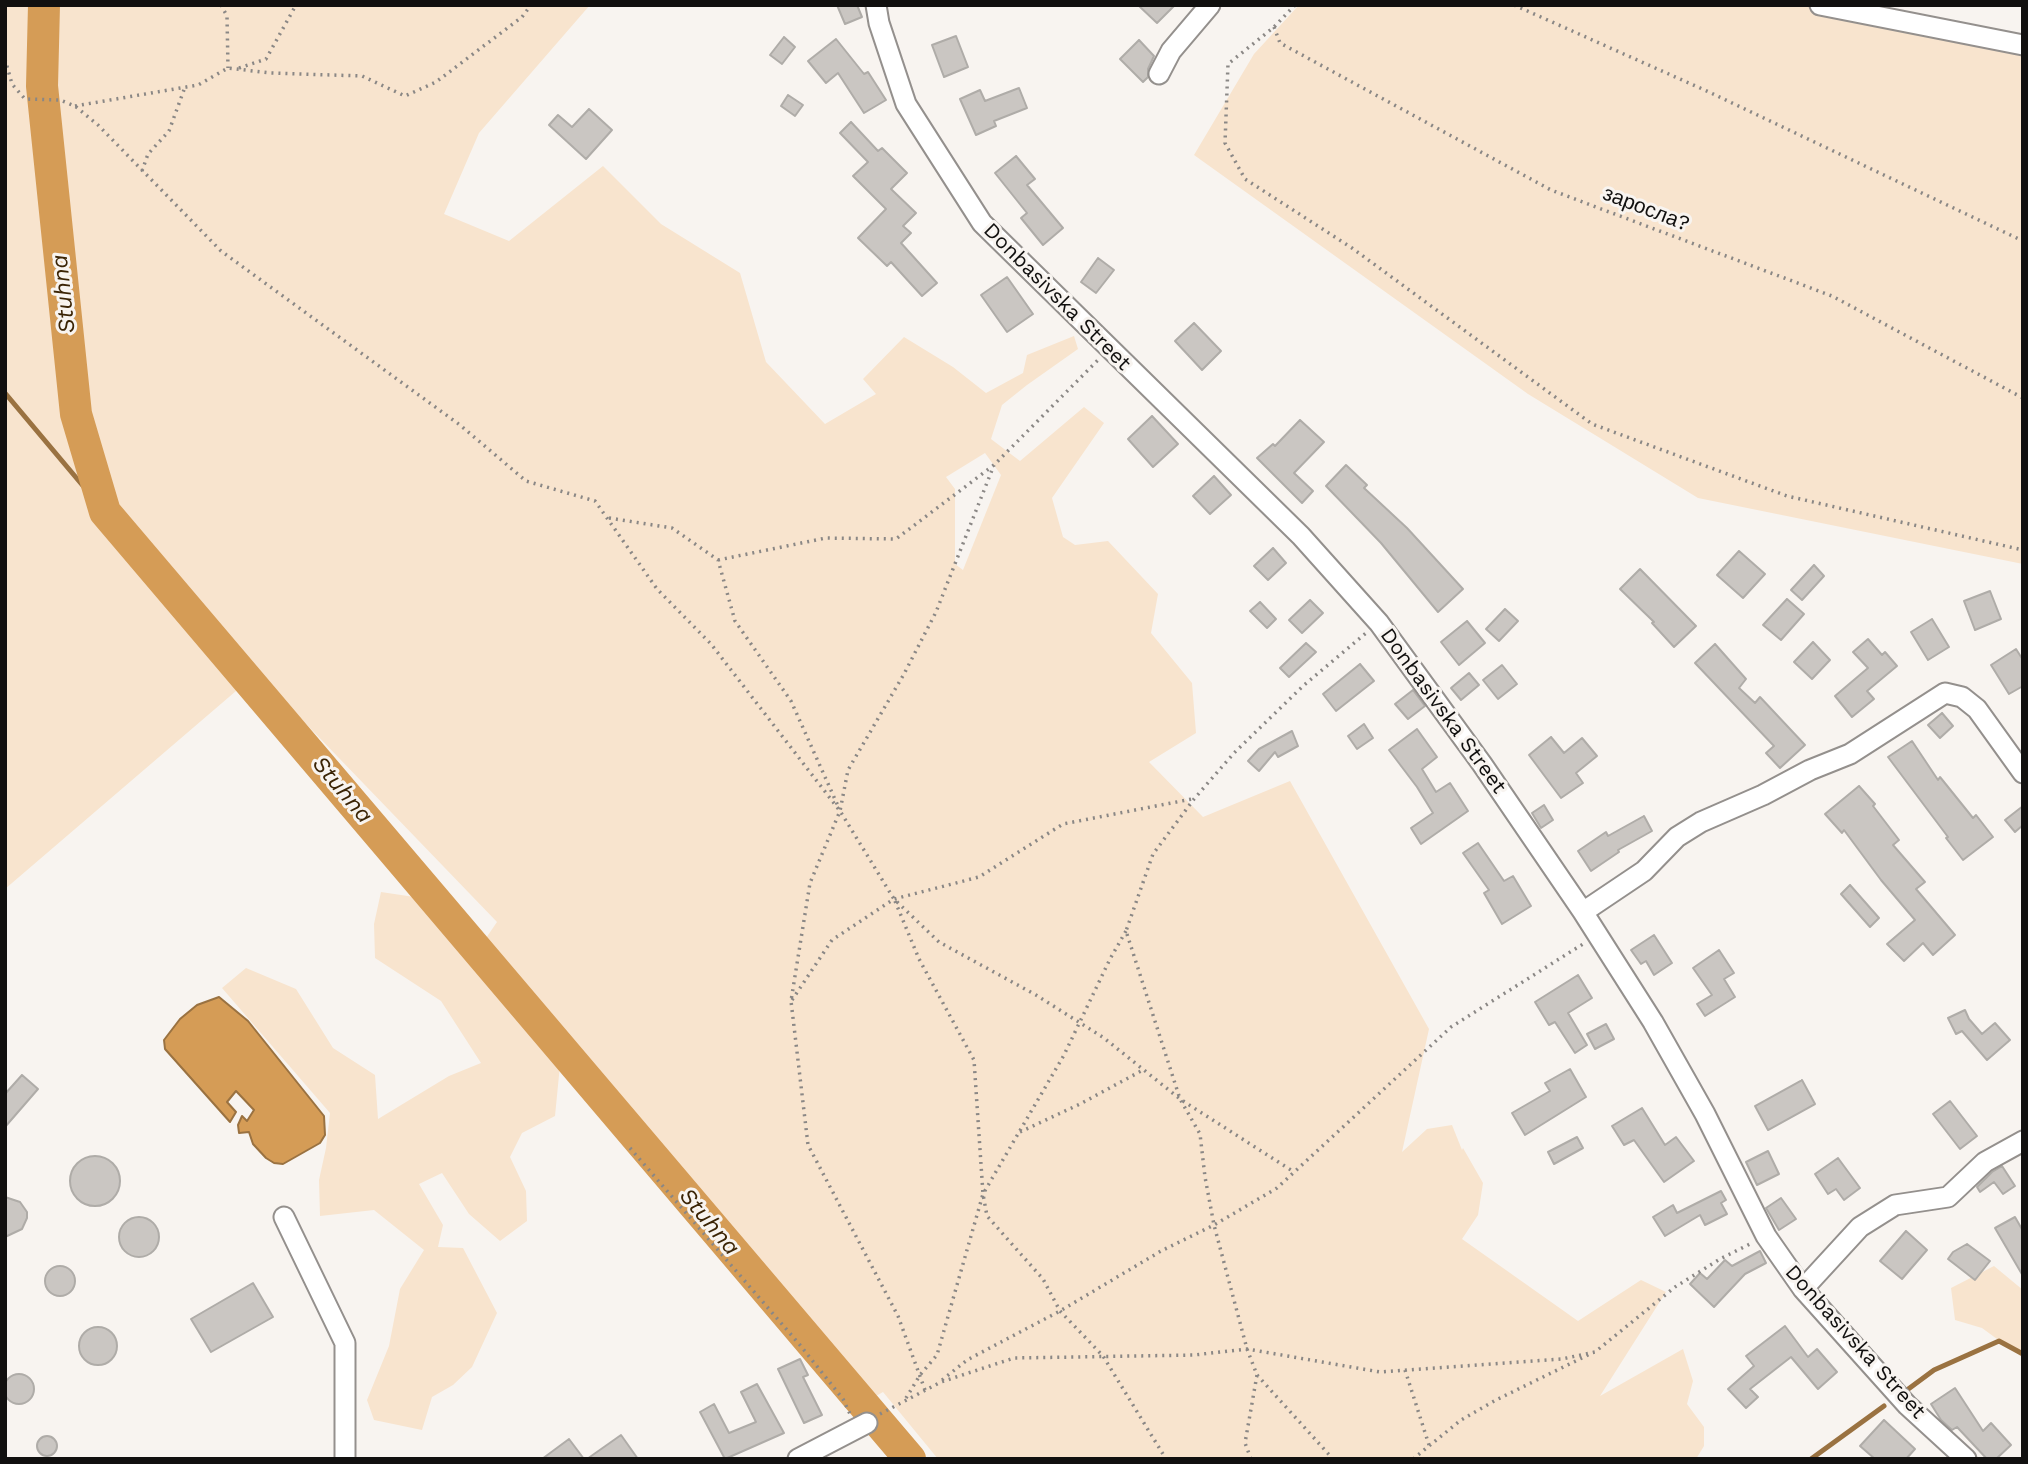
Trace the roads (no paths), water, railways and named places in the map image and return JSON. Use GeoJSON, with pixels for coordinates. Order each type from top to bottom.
{"type":"FeatureCollection","features":[{"type":"Feature","properties":{"kind":"street","name":"Donbasivska Street"},"geometry":{"type":"LineString","coordinates":[[876,5],[878,23],[906,104],[982,223],[1301,536],[1379,623],[1482,764],[1583,912],[1653,1022],[1712,1126],[1766,1236],[1802,1289],[1907,1405],[1966,1459]]}},
{"type":"Feature","properties":{"kind":"street"},"geometry":{"type":"LineString","coordinates":[[1159,74],[1171,51],[1210,5]]}},
{"type":"Feature","properties":{"kind":"street"},"geometry":{"type":"LineString","coordinates":[[1820,5],[2023,45]]}},
{"type":"Feature","properties":{"kind":"street"},"geometry":{"type":"LineString","coordinates":[[1583,912],[1644,871],[1677,837],[1689,829],[1810,770],[1850,754],[1945,692],[1962,697],[1977,709],[2023,773]]}},
{"type":"Feature","properties":{"kind":"street"},"geometry":{"type":"LineString","coordinates":[[1802,1289],[1860,1227],[1895,1205],[1948,1197],[1985,1162],[2023,1141]]}},
{"type":"Feature","properties":{"kind":"street"},"geometry":{"type":"LineString","coordinates":[[284,1217],[345,1343],[345,1459]]}},
{"type":"Feature","properties":{"kind":"street"},"geometry":{"type":"LineString","coordinates":[[798,1459],[861,1426]]}},
{"type":"Feature","properties":{"kind":"waterway","name":"Stuhna"},"geometry":{"type":"LineString","coordinates":[[44,5],[42,86],[76,414],[105,512],[910,1459]]}},
{"type":"Feature","properties":{"kind":"waterway"},"geometry":{"type":"LineString","coordinates":[[5,393],[105,512]]}},
{"type":"Feature","properties":{"kind":"waterway"},"geometry":{"type":"LineString","coordinates":[[1907,1390],[1934,1370],[1999,1341],[2023,1354]]}},
{"type":"Feature","properties":{"kind":"waterway"},"geometry":{"type":"LineString","coordinates":[[1811,1459],[1884,1406]]}}]}
